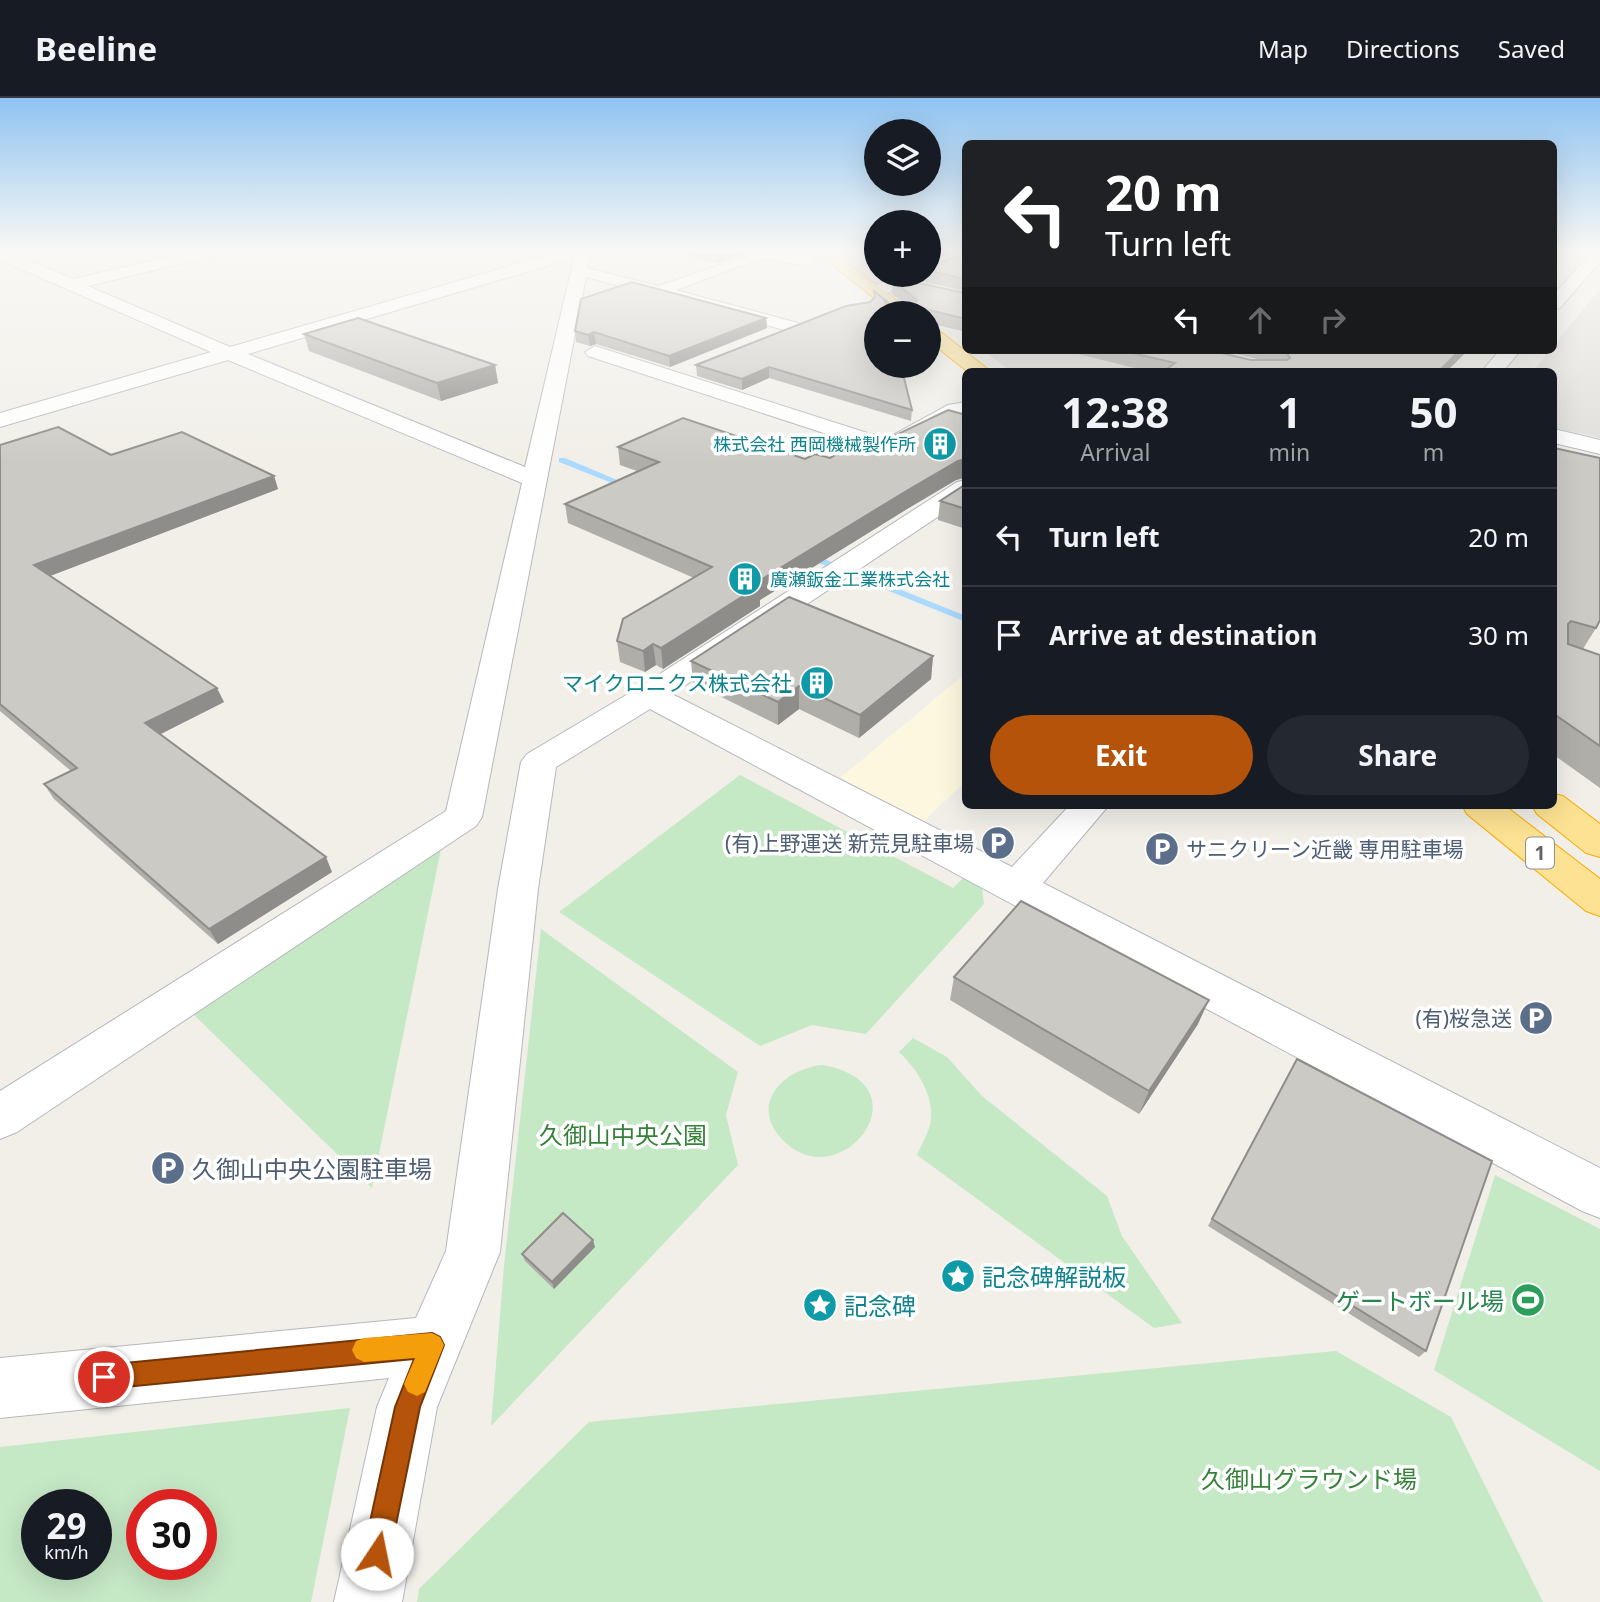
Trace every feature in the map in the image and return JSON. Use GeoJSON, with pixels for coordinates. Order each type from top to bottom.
{"type":"FeatureCollection","features":[{"type":"Feature","properties":{"kind":"highway"},"geometry":{"type":"LineString","coordinates":[[941,341],[976,368]]}},
{"type":"Feature","properties":{"kind":"highway","name":"1"},"geometry":{"type":"LineString","coordinates":[[1485,809],[1600,901]]}},
{"type":"Feature","properties":{"kind":"highway","name":"1"},"geometry":{"type":"LineString","coordinates":[[1555,809],[1600,844]]}},
{"type":"Feature","properties":{"kind":"street"},"geometry":{"type":"LineString","coordinates":[[154,321],[535,481]]}},
{"type":"Feature","properties":{"kind":"street"},"geometry":{"type":"LineString","coordinates":[[0,419],[346,321]]}},
{"type":"Feature","properties":{"kind":"street"},"geometry":{"type":"LineString","coordinates":[[0,1117],[463,817],[568,321]]}},
{"type":"Feature","properties":{"kind":"street"},"geometry":{"type":"LineString","coordinates":[[767,337],[798,325],[782,321]]}},
{"type":"Feature","properties":{"kind":"street"},"geometry":{"type":"LineString","coordinates":[[594,352],[888,447],[962,409]]}},
{"type":"Feature","properties":{"kind":"street"},"geometry":{"type":"LineString","coordinates":[[1495,368],[1507,354]]}},
{"type":"Feature","properties":{"kind":"street"},"geometry":{"type":"LineString","coordinates":[[669,377],[694,367]]}},
{"type":"Feature","properties":{"kind":"street"},"geometry":{"type":"LineString","coordinates":[[1557,437],[1600,447]]}},
{"type":"Feature","properties":{"kind":"street"},"geometry":{"type":"LineString","coordinates":[[368,1602],[407,1407],[473,1252],[518,889],[540,762],[649,695],[962,490]]}},
{"type":"Feature","properties":{"kind":"street"},"geometry":{"type":"LineString","coordinates":[[649,695],[1600,1194]]}},
{"type":"Feature","properties":{"kind":"street"},"geometry":{"type":"LineString","coordinates":[[1017,887],[1087,809]]}},
{"type":"Feature","properties":{"kind":"street"},"geometry":{"type":"LineString","coordinates":[[0,1388],[432,1345]]}},
{"type":"Feature","properties":{"kind":"shaded area"},"geometry":{"type":"Polygon","coordinates":[[[1574,321],[1600,321],[1600,438],[1557,429],[1557,368],[1535,368],[1547,354],[1557,354],[1557,341],[1574,321]]]}},
{"type":"Feature","properties":{"kind":"shaded area"},"geometry":{"type":"Polygon","coordinates":[[[988,354],[1178,354],[1239,368],[1007,368],[988,354]]]}},
{"type":"Feature","properties":{"kind":"shaded area"},"geometry":{"type":"Polygon","coordinates":[[[962,676],[962,785],[924,821],[840,778],[962,676]]]}},
{"type":"Feature","properties":{"kind":"green space"},"geometry":{"type":"Polygon","coordinates":[[[740,775],[953,888],[964,877],[982,888],[984,904],[866,1034],[812,1025],[760,1046],[559,912],[740,775]]]}},
{"type":"Feature","properties":{"kind":"green space"},"geometry":{"type":"Polygon","coordinates":[[[442,844],[372,1188],[189,1010],[442,844]]]}},
{"type":"Feature","properties":{"kind":"green space","name":"久御山中央公園"},"geometry":{"type":"Polygon","coordinates":[[[541,929],[738,1072],[726,1115],[738,1165],[491,1426],[504,1266],[541,929]]]}},
{"type":"Feature","properties":{"kind":"green space"},"geometry":{"type":"Polygon","coordinates":[[[913,1038],[947,1057],[982,1096],[1107,1196],[1122,1236],[1182,1323],[1154,1328],[917,1155],[929,1129],[931,1115],[924,1085],[913,1067],[899,1052],[913,1038]]]}},
{"type":"Feature","properties":{"kind":"green space"},"geometry":{"type":"Polygon","coordinates":[[[823,1065],[855,1077],[870,1094],[872,1114],[864,1133],[848,1148],[827,1156],[804,1154],[781,1138],[772,1125],[769,1112],[770,1100],[785,1080],[796,1073],[823,1065]]]}},
{"type":"Feature","properties":{"kind":"green space","name":"ゲートボール場"},"geometry":{"type":"Polygon","coordinates":[[[1495,1175],[1600,1229],[1600,1471],[1434,1370],[1495,1175]]]}},
{"type":"Feature","properties":{"kind":"green space","name":"久御山グラウンド場"},"geometry":{"type":"Polygon","coordinates":[[[1336,1351],[1451,1417],[1543,1602],[417,1602],[419,1589],[589,1422],[1336,1351]]]}},
{"type":"Feature","properties":{"kind":"green space"},"geometry":{"type":"Polygon","coordinates":[[[350,1408],[311,1602],[0,1602],[0,1447],[350,1408]]]}},
{"type":"Feature","properties":{"kind":"building"},"geometry":{"type":"Polygon","coordinates":[[[347,321],[367,321],[495,365],[437,383],[304,334],[347,321]]]}},
{"type":"Feature","properties":{"kind":"building"},"geometry":{"type":"Polygon","coordinates":[[[577,321],[758,321],[669,356],[594,332],[588,335],[575,331],[577,321]]]}},
{"type":"Feature","properties":{"kind":"building"},"geometry":{"type":"Polygon","coordinates":[[[807,321],[864,321],[864,378],[904,378],[912,410],[769,367],[742,379],[696,365],[807,321]]]}},
{"type":"Feature","properties":{"kind":"building"},"geometry":{"type":"Polygon","coordinates":[[[1136,354],[1226,354],[1251,360],[1287,360],[1290,358],[1287,354],[1456,354],[1442,368],[1168,368],[1175,363],[1136,354]]]}},
{"type":"Feature","properties":{"kind":"building"},"geometry":{"type":"Polygon","coordinates":[[[948,410],[962,414],[962,460],[754,584],[759,586],[661,648],[653,644],[643,651],[617,641],[623,619],[712,567],[565,504],[659,462],[618,447],[683,418],[805,459],[815,454],[830,458],[874,434],[890,438],[948,410]]]}},
{"type":"Feature","properties":{"kind":"building"},"geometry":{"type":"Polygon","coordinates":[[[58,427],[111,455],[182,432],[274,476],[34,565],[217,688],[145,723],[326,857],[209,929],[44,784],[77,768],[0,704],[0,445],[58,427]]]}},
{"type":"Feature","properties":{"kind":"building"},"geometry":{"type":"Polygon","coordinates":[[[1557,449],[1600,458],[1600,620],[1596,628],[1571,621],[1568,624],[1568,644],[1600,655],[1600,746],[1557,716],[1557,449]]]}},
{"type":"Feature","properties":{"kind":"building"},"geometry":{"type":"Polygon","coordinates":[[[962,487],[962,508],[940,501],[962,487]]]}},
{"type":"Feature","properties":{"kind":"building","name":"マイクロニクス株式会社"},"geometry":{"type":"Polygon","coordinates":[[[789,597],[933,656],[860,715],[799,686],[778,702],[691,661],[789,597]]]}},
{"type":"Feature","properties":{"kind":"building"},"geometry":{"type":"Polygon","coordinates":[[[1021,901],[1209,1000],[1149,1091],[954,977],[1021,901]]]}},
{"type":"Feature","properties":{"kind":"building"},"geometry":{"type":"Polygon","coordinates":[[[1297,1059],[1492,1161],[1426,1351],[1212,1219],[1297,1059]]]}},
{"type":"Feature","properties":{"kind":"building"},"geometry":{"type":"Polygon","coordinates":[[[563,1213],[593,1240],[552,1282],[522,1254],[563,1213]]]}},
{"type":"Feature","properties":{"kind":"waterway"},"geometry":{"type":"LineString","coordinates":[[562,460],[630,487]]}},
{"type":"Feature","properties":{"kind":"waterway"},"geometry":{"type":"LineString","coordinates":[[807,555],[962,617]]}},
{"type":"Feature","properties":{"kind":"slow traffic"},"geometry":{"type":"LineString","coordinates":[[364,1350],[432,1345],[417,1384]]}},
{"type":"Feature","properties":{"kind":"place","name":"株式会社 西岡機械製作所"},"geometry":{"type":"Point","coordinates":[940,444]}},
{"type":"Feature","properties":{"kind":"place","name":"廣瀬鈑金工業株式会社"},"geometry":{"type":"Point","coordinates":[745,579]}},
{"type":"Feature","properties":{"kind":"place","name":"マイクロニクス株式会社"},"geometry":{"type":"Point","coordinates":[817,683]}},
{"type":"Feature","properties":{"kind":"place","name":"(有)上野運送 新荒見駐車場"},"geometry":{"type":"Point","coordinates":[998,843]}},
{"type":"Feature","properties":{"kind":"place","name":"サニクリーン近畿 専用駐車場"},"geometry":{"type":"Point","coordinates":[1162,849]}},
{"type":"Feature","properties":{"kind":"place","name":"(有)桜急送"},"geometry":{"type":"Point","coordinates":[1536,1018]}},
{"type":"Feature","properties":{"kind":"place","name":"久御山中央公園駐車場"},"geometry":{"type":"Point","coordinates":[168,1168]}},
{"type":"Feature","properties":{"kind":"place","name":"記念碑解説板"},"geometry":{"type":"Point","coordinates":[958,1276]}},
{"type":"Feature","properties":{"kind":"place","name":"ゲートボール場"},"geometry":{"type":"Point","coordinates":[1528,1300]}},
{"type":"Feature","properties":{"kind":"place","name":"記念碑"},"geometry":{"type":"Point","coordinates":[820,1305]}},
{"type":"Feature","properties":{"kind":"route"},"geometry":{"type":"LineString","coordinates":[[104,1377],[432,1345],[407,1407],[377,1554]]}}]}
